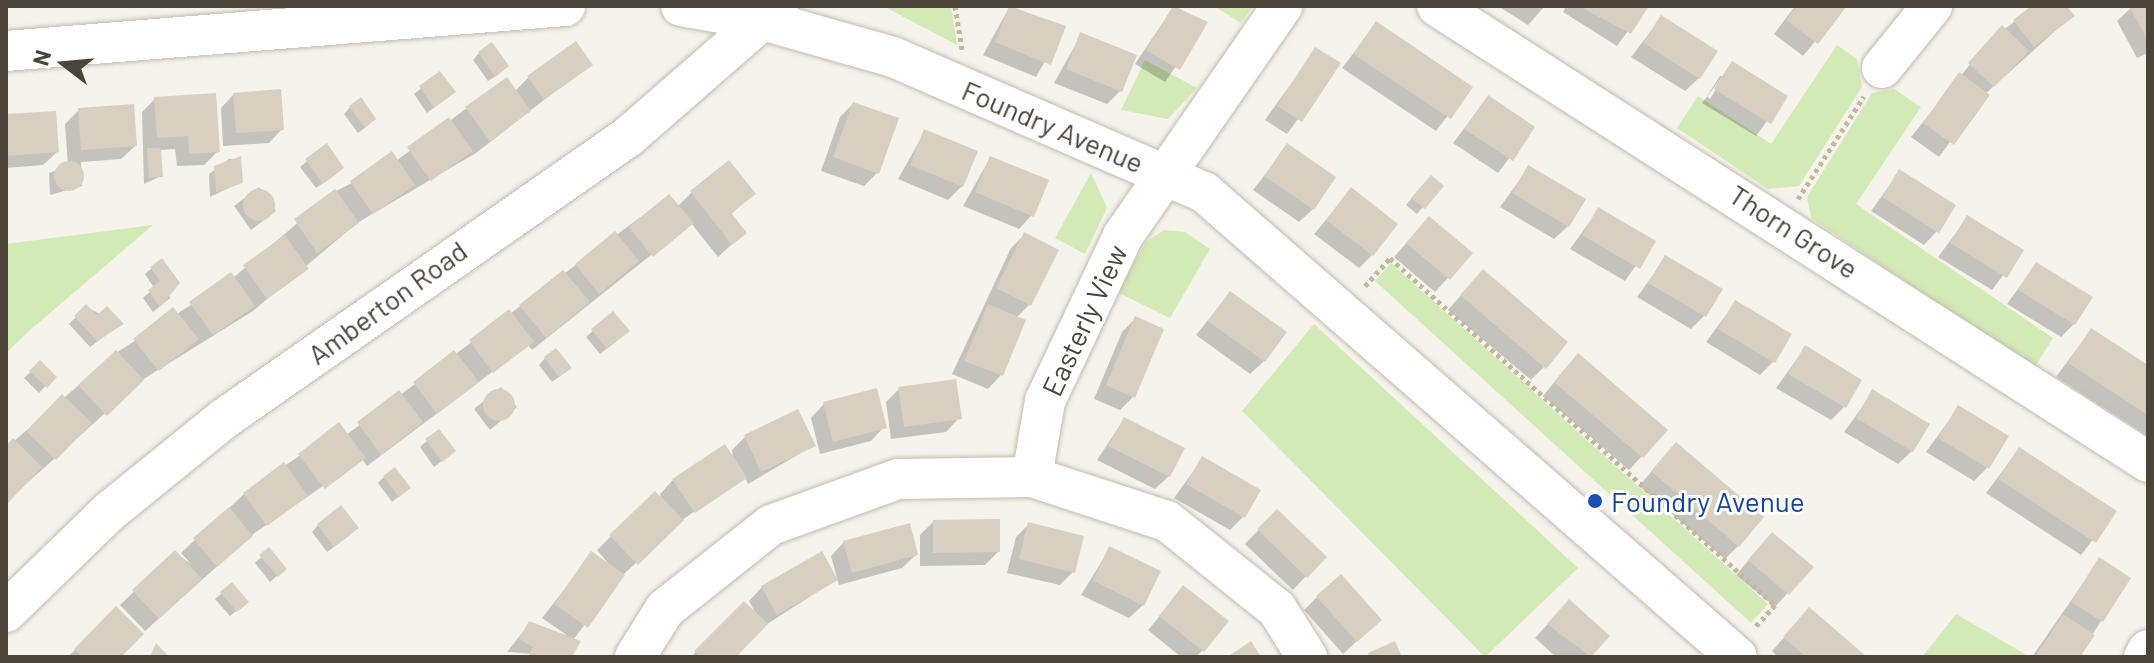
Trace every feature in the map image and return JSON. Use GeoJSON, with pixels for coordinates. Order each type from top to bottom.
{"type":"FeatureCollection","features":[{"type":"Feature","properties":{"kind":"street"},"geometry":{"type":"LineString","coordinates":[[6,51],[565,6]]}},
{"type":"Feature","properties":{"kind":"street","name":"Foundry Avenue"},"geometry":{"type":"LineString","coordinates":[[681,6],[772,13],[893,57],[1204,192],[1343,310],[1735,655]]}},
{"type":"Feature","properties":{"kind":"street","name":"Easterly View"},"geometry":{"type":"LineString","coordinates":[[1032,477],[1045,401],[1123,236],[1282,6]]}},
{"type":"Feature","properties":{"kind":"street","name":"Thorn Grove"},"geometry":{"type":"LineString","coordinates":[[1437,6],[1783,223],[2148,462]]}},
{"type":"Feature","properties":{"kind":"street"},"geometry":{"type":"LineString","coordinates":[[1882,68],[1932,6]]}},
{"type":"Feature","properties":{"kind":"street","name":"Amberton Road"},"geometry":{"type":"LineString","coordinates":[[6,612],[110,511],[225,418],[628,137],[772,13]]}},
{"type":"Feature","properties":{"kind":"street"},"geometry":{"type":"LineString","coordinates":[[635,657],[665,609],[771,525],[898,479],[1032,477],[1167,521],[1277,609],[1307,657]]}},
{"type":"Feature","properties":{"kind":"street"},"geometry":{"type":"LineString","coordinates":[[2144,657],[2148,650]]}},
{"type":"Feature","properties":{"kind":"path"},"geometry":{"type":"LineString","coordinates":[[1783,223],[1882,68]]}},
{"type":"Feature","properties":{"kind":"path"},"geometry":{"type":"LineString","coordinates":[[1343,310],[1390,258],[1775,605],[1735,655]]}},
{"type":"Feature","properties":{"kind":"green space"},"geometry":{"type":"Polygon","coordinates":[[[883,6],[951,6],[957,45],[883,6]]]}},
{"type":"Feature","properties":{"kind":"green space"},"geometry":{"type":"Polygon","coordinates":[[[1214,6],[1253,6],[1241,23],[1214,6]]]}},
{"type":"Feature","properties":{"kind":"green space"},"geometry":{"type":"Polygon","coordinates":[[[1837,45],[1857,59],[1862,87],[1799,186],[1768,189],[1677,128],[1698,96],[1771,144],[1837,45]]]}},
{"type":"Feature","properties":{"kind":"green space"},"geometry":{"type":"Polygon","coordinates":[[[1145,60],[1197,88],[1168,119],[1121,110],[1145,60]]]}},
{"type":"Feature","properties":{"kind":"green space"},"geometry":{"type":"Polygon","coordinates":[[[1894,89],[1921,107],[1856,204],[2053,338],[2034,368],[1811,218],[1807,197],[1872,93],[1894,89]]]}},
{"type":"Feature","properties":{"kind":"green space"},"geometry":{"type":"Polygon","coordinates":[[[1091,173],[1107,208],[1085,254],[1055,238],[1091,173]]]}},
{"type":"Feature","properties":{"kind":"green space"},"geometry":{"type":"Polygon","coordinates":[[[153,225],[29,331],[6,353],[6,244],[153,225]]]}},
{"type":"Feature","properties":{"kind":"green space"},"geometry":{"type":"Polygon","coordinates":[[[1164,230],[1185,232],[1210,249],[1170,318],[1117,292],[1146,242],[1164,230]]]}},
{"type":"Feature","properties":{"kind":"green space"},"geometry":{"type":"Polygon","coordinates":[[[1391,263],[1768,604],[1751,623],[1375,281],[1391,263]]]}},
{"type":"Feature","properties":{"kind":"green space"},"geometry":{"type":"Polygon","coordinates":[[[1314,324],[1578,568],[1485,657],[1242,411],[1314,324]]]}},
{"type":"Feature","properties":{"kind":"green space"},"geometry":{"type":"Polygon","coordinates":[[[1956,614],[2030,657],[1922,657],[1956,614]]]}},
{"type":"Feature","properties":{"kind":"building"},"geometry":{"type":"Polygon","coordinates":[[[1009,6],[1066,26],[1051,65],[995,42],[1009,6]]]}},
{"type":"Feature","properties":{"kind":"building"},"geometry":{"type":"Polygon","coordinates":[[[1173,6],[1208,22],[1180,70],[1146,50],[1173,6]]]}},
{"type":"Feature","properties":{"kind":"building"},"geometry":{"type":"Polygon","coordinates":[[[1584,6],[1649,6],[1631,34],[1582,8],[1584,6]]]}},
{"type":"Feature","properties":{"kind":"building"},"geometry":{"type":"Polygon","coordinates":[[[1796,6],[1847,6],[1818,44],[1786,20],[1796,6]]]}},
{"type":"Feature","properties":{"kind":"building"},"geometry":{"type":"Polygon","coordinates":[[[2031,6],[2067,6],[2075,16],[2034,47],[2013,20],[2031,6]]]}},
{"type":"Feature","properties":{"kind":"building"},"geometry":{"type":"Polygon","coordinates":[[[2129,6],[2148,6],[2148,41],[2140,26],[2129,6]]]}},
{"type":"Feature","properties":{"kind":"building"},"geometry":{"type":"Polygon","coordinates":[[[1661,15],[1718,51],[1700,79],[1643,43],[1661,15]]]}},
{"type":"Feature","properties":{"kind":"building"},"geometry":{"type":"Polygon","coordinates":[[[1376,21],[1473,87],[1451,119],[1353,54],[1376,21]]]}},
{"type":"Feature","properties":{"kind":"building"},"geometry":{"type":"Polygon","coordinates":[[[2002,25],[2029,51],[1994,87],[1968,63],[2002,25]]]}},
{"type":"Feature","properties":{"kind":"building"},"geometry":{"type":"Polygon","coordinates":[[[1080,32],[1137,55],[1122,92],[1066,69],[1080,32]]]}},
{"type":"Feature","properties":{"kind":"building"},"geometry":{"type":"Polygon","coordinates":[[[576,41],[593,65],[544,100],[527,76],[576,41]]]}},
{"type":"Feature","properties":{"kind":"building"},"geometry":{"type":"Polygon","coordinates":[[[492,42],[509,66],[495,77],[478,52],[492,42]]]}},
{"type":"Feature","properties":{"kind":"building"},"geometry":{"type":"Polygon","coordinates":[[[1315,47],[1341,63],[1302,122],[1277,106],[1315,47]]]}},
{"type":"Feature","properties":{"kind":"building"},"geometry":{"type":"Polygon","coordinates":[[[1732,61],[1788,96],[1771,124],[1714,89],[1732,61]]]}},
{"type":"Feature","properties":{"kind":"building"},"geometry":{"type":"Polygon","coordinates":[[[440,71],[456,92],[434,108],[419,86],[440,71]]]}},
{"type":"Feature","properties":{"kind":"building"},"geometry":{"type":"Polygon","coordinates":[[[1959,72],[1990,95],[1954,145],[1923,123],[1959,72]]]}},
{"type":"Feature","properties":{"kind":"building"},"geometry":{"type":"Polygon","coordinates":[[[507,77],[531,111],[490,141],[465,107],[507,77]]]}},
{"type":"Feature","properties":{"kind":"building"},"geometry":{"type":"Polygon","coordinates":[[[281,89],[284,130],[236,133],[233,93],[281,89]]]}},
{"type":"Feature","properties":{"kind":"building"},"geometry":{"type":"Polygon","coordinates":[[[216,93],[220,152],[189,154],[188,136],[157,138],[154,97],[216,93]]]}},
{"type":"Feature","properties":{"kind":"building"},"geometry":{"type":"Polygon","coordinates":[[[1488,95],[1535,127],[1513,161],[1464,129],[1488,95]]]}},
{"type":"Feature","properties":{"kind":"building"},"geometry":{"type":"Polygon","coordinates":[[[361,97],[376,119],[365,128],[349,106],[361,97]]]}},
{"type":"Feature","properties":{"kind":"building"},"geometry":{"type":"Polygon","coordinates":[[[853,102],[899,118],[879,174],[833,157],[853,102]]]}},
{"type":"Feature","properties":{"kind":"building"},"geometry":{"type":"Polygon","coordinates":[[[134,104],[137,146],[81,150],[78,108],[134,104]]]}},
{"type":"Feature","properties":{"kind":"building"},"geometry":{"type":"Polygon","coordinates":[[[56,111],[59,152],[6,156],[6,114],[56,111]]]}},
{"type":"Feature","properties":{"kind":"building"},"geometry":{"type":"Polygon","coordinates":[[[449,117],[473,151],[431,181],[407,147],[449,117]]]}},
{"type":"Feature","properties":{"kind":"building"},"geometry":{"type":"Polygon","coordinates":[[[924,129],[978,151],[963,187],[910,165],[924,129]]]}},
{"type":"Feature","properties":{"kind":"building"},"geometry":{"type":"Polygon","coordinates":[[[327,143],[344,168],[323,184],[305,159],[327,143]]]}},
{"type":"Feature","properties":{"kind":"building"},"geometry":{"type":"Polygon","coordinates":[[[1287,143],[1336,177],[1314,210],[1264,176],[1287,143]]]}},
{"type":"Feature","properties":{"kind":"building"},"geometry":{"type":"Polygon","coordinates":[[[147,148],[161,148],[163,177],[149,178],[147,148]]]}},
{"type":"Feature","properties":{"kind":"building"},"geometry":{"type":"Polygon","coordinates":[[[392,151],[415,185],[373,214],[350,181],[392,151]]]}},
{"type":"Feature","properties":{"kind":"building"},"geometry":{"type":"Polygon","coordinates":[[[241,156],[243,183],[216,192],[214,166],[241,156]]]}},
{"type":"Feature","properties":{"kind":"building"},"geometry":{"type":"Polygon","coordinates":[[[990,156],[1049,180],[1034,217],[975,192],[990,156]]]}},
{"type":"Feature","properties":{"kind":"building"},"geometry":{"type":"Polygon","coordinates":[[[729,160],[756,194],[731,213],[747,233],[732,245],[690,191],[729,160]]]}},
{"type":"Feature","properties":{"kind":"building"},"geometry":{"type":"Polygon","coordinates":[[[69,161],[75,162],[83,170],[83,182],[75,190],[69,191],[63,190],[55,182],[54,176],[55,170],[63,162],[69,161]]]}},
{"type":"Feature","properties":{"kind":"building"},"geometry":{"type":"Polygon","coordinates":[[[1528,165],[1586,199],[1569,227],[1512,193],[1528,165]]]}},
{"type":"Feature","properties":{"kind":"building"},"geometry":{"type":"Polygon","coordinates":[[[1899,169],[1956,205],[1939,233],[1882,197],[1899,169]]]}},
{"type":"Feature","properties":{"kind":"building"},"geometry":{"type":"Polygon","coordinates":[[[1431,175],[1444,186],[1425,209],[1411,198],[1431,175]]]}},
{"type":"Feature","properties":{"kind":"building"},"geometry":{"type":"Polygon","coordinates":[[[1351,187],[1398,224],[1373,256],[1326,220],[1351,187]]]}},
{"type":"Feature","properties":{"kind":"building"},"geometry":{"type":"Polygon","coordinates":[[[259,189],[270,194],[275,205],[270,216],[259,221],[248,216],[243,205],[248,194],[259,189]]]}},
{"type":"Feature","properties":{"kind":"building"},"geometry":{"type":"Polygon","coordinates":[[[335,189],[359,223],[317,253],[294,219],[335,189]]]}},
{"type":"Feature","properties":{"kind":"building"},"geometry":{"type":"Polygon","coordinates":[[[669,194],[694,223],[653,257],[629,227],[669,194]]]}},
{"type":"Feature","properties":{"kind":"building"},"geometry":{"type":"Polygon","coordinates":[[[1598,207],[1656,241],[1640,269],[1582,235],[1598,207]]]}},
{"type":"Feature","properties":{"kind":"building"},"geometry":{"type":"Polygon","coordinates":[[[1967,215],[2024,250],[2007,278],[1950,243],[1967,215]]]}},
{"type":"Feature","properties":{"kind":"building"},"geometry":{"type":"Polygon","coordinates":[[[1429,216],[1473,253],[1450,280],[1406,243],[1429,216]]]}},
{"type":"Feature","properties":{"kind":"building"},"geometry":{"type":"Polygon","coordinates":[[[615,231],[639,261],[599,294],[575,264],[615,231]]]}},
{"type":"Feature","properties":{"kind":"building"},"geometry":{"type":"Polygon","coordinates":[[[1024,232],[1059,250],[1031,306],[996,288],[1024,232]]]}},
{"type":"Feature","properties":{"kind":"building"},"geometry":{"type":"Polygon","coordinates":[[[285,235],[309,269],[267,299],[243,265],[285,235]]]}},
{"type":"Feature","properties":{"kind":"building"},"geometry":{"type":"Polygon","coordinates":[[[1665,255],[1723,289],[1706,317],[1648,283],[1665,255]]]}},
{"type":"Feature","properties":{"kind":"building"},"geometry":{"type":"Polygon","coordinates":[[[162,258],[180,283],[160,307],[148,290],[160,281],[150,267],[162,258]]]}},
{"type":"Feature","properties":{"kind":"building"},"geometry":{"type":"Polygon","coordinates":[[[2036,262],[2093,297],[2075,325],[2018,290],[2036,262]]]}},
{"type":"Feature","properties":{"kind":"building"},"geometry":{"type":"Polygon","coordinates":[[[1483,269],[1568,342],[1546,369],[1460,295],[1483,269]]]}},
{"type":"Feature","properties":{"kind":"building"},"geometry":{"type":"Polygon","coordinates":[[[563,270],[590,302],[546,338],[519,305],[563,270]]]}},
{"type":"Feature","properties":{"kind":"building"},"geometry":{"type":"Polygon","coordinates":[[[231,272],[255,306],[213,335],[189,302],[231,272]]]}},
{"type":"Feature","properties":{"kind":"building"},"geometry":{"type":"Polygon","coordinates":[[[1230,291],[1287,332],[1265,362],[1208,321],[1230,291]]]}},
{"type":"Feature","properties":{"kind":"building"},"geometry":{"type":"Polygon","coordinates":[[[1735,300],[1792,334],[1775,363],[1718,329],[1735,300]]]}},
{"type":"Feature","properties":{"kind":"building"},"geometry":{"type":"Polygon","coordinates":[[[86,304],[97,315],[107,306],[124,324],[97,341],[74,316],[86,304]]]}},
{"type":"Feature","properties":{"kind":"building"},"geometry":{"type":"Polygon","coordinates":[[[988,304],[1026,320],[1003,376],[964,361],[988,304]]]}},
{"type":"Feature","properties":{"kind":"building"},"geometry":{"type":"Polygon","coordinates":[[[173,307],[199,339],[159,371],[133,339],[173,307]]]}},
{"type":"Feature","properties":{"kind":"building"},"geometry":{"type":"Polygon","coordinates":[[[509,309],[534,342],[493,373],[469,340],[509,309]]]}},
{"type":"Feature","properties":{"kind":"building"},"geometry":{"type":"Polygon","coordinates":[[[613,311],[630,331],[607,349],[591,329],[613,311]]]}},
{"type":"Feature","properties":{"kind":"building"},"geometry":{"type":"Polygon","coordinates":[[[1135,316],[1164,329],[1135,398],[1106,385],[1135,316]]]}},
{"type":"Feature","properties":{"kind":"building"},"geometry":{"type":"Polygon","coordinates":[[[2091,328],[2148,365],[2148,415],[2068,363],[2091,328]]]}},
{"type":"Feature","properties":{"kind":"building"},"geometry":{"type":"Polygon","coordinates":[[[1805,345],[1862,380],[1846,408],[1788,374],[1805,345]]]}},
{"type":"Feature","properties":{"kind":"building"},"geometry":{"type":"Polygon","coordinates":[[[556,348],[572,368],[559,377],[544,357],[556,348]]]}},
{"type":"Feature","properties":{"kind":"building"},"geometry":{"type":"Polygon","coordinates":[[[116,350],[144,380],[107,416],[78,385],[116,350]]]}},
{"type":"Feature","properties":{"kind":"building"},"geometry":{"type":"Polygon","coordinates":[[[454,350],[479,382],[437,414],[413,382],[454,350]]]}},
{"type":"Feature","properties":{"kind":"building"},"geometry":{"type":"Polygon","coordinates":[[[1578,353],[1668,430],[1643,458],[1554,382],[1578,353]]]}},
{"type":"Feature","properties":{"kind":"building"},"geometry":{"type":"Polygon","coordinates":[[[40,360],[57,377],[47,388],[29,371],[40,360]]]}},
{"type":"Feature","properties":{"kind":"building"},"geometry":{"type":"Polygon","coordinates":[[[956,379],[962,419],[904,427],[898,387],[956,379]]]}},
{"type":"Feature","properties":{"kind":"building"},"geometry":{"type":"Polygon","coordinates":[[[877,388],[887,428],[833,442],[823,402],[877,388]]]}},
{"type":"Feature","properties":{"kind":"building"},"geometry":{"type":"Polygon","coordinates":[[[499,389],[511,393],[515,405],[511,417],[499,421],[487,417],[483,405],[487,393],[499,389]]]}},
{"type":"Feature","properties":{"kind":"building"},"geometry":{"type":"Polygon","coordinates":[[[1872,389],[1930,424],[1913,452],[1856,418],[1872,389]]]}},
{"type":"Feature","properties":{"kind":"building"},"geometry":{"type":"Polygon","coordinates":[[[399,390],[423,422],[381,455],[357,422],[399,390]]]}},
{"type":"Feature","properties":{"kind":"building"},"geometry":{"type":"Polygon","coordinates":[[[62,394],[92,423],[56,460],[26,431],[62,394]]]}},
{"type":"Feature","properties":{"kind":"building"},"geometry":{"type":"Polygon","coordinates":[[[1958,405],[2009,436],[1989,469],[1938,438],[1958,405]]]}},
{"type":"Feature","properties":{"kind":"building"},"geometry":{"type":"Polygon","coordinates":[[[798,409],[816,446],[761,472],[744,435],[798,409]]]}},
{"type":"Feature","properties":{"kind":"building"},"geometry":{"type":"Polygon","coordinates":[[[1124,417],[1185,448],[1170,477],[1108,446],[1124,417]]]}},
{"type":"Feature","properties":{"kind":"building"},"geometry":{"type":"Polygon","coordinates":[[[339,422],[366,458],[325,489],[298,454],[339,422]]]}},
{"type":"Feature","properties":{"kind":"building"},"geometry":{"type":"Polygon","coordinates":[[[439,429],[456,451],[442,462],[425,439],[439,429]]]}},
{"type":"Feature","properties":{"kind":"building"},"geometry":{"type":"Polygon","coordinates":[[[13,438],[42,467],[8,503],[6,446],[13,438]]]}},
{"type":"Feature","properties":{"kind":"building"},"geometry":{"type":"Polygon","coordinates":[[[1676,442],[1764,517],[1739,547],[1651,471],[1676,442]]]}},
{"type":"Feature","properties":{"kind":"building"},"geometry":{"type":"Polygon","coordinates":[[[725,444],[747,478],[695,513],[672,479],[725,444]]]}},
{"type":"Feature","properties":{"kind":"building"},"geometry":{"type":"Polygon","coordinates":[[[2019,447],[2117,511],[2096,543],[1998,479],[2019,447]]]}},
{"type":"Feature","properties":{"kind":"building"},"geometry":{"type":"Polygon","coordinates":[[[1202,456],[1261,490],[1245,518],[1186,484],[1202,456]]]}},
{"type":"Feature","properties":{"kind":"building"},"geometry":{"type":"Polygon","coordinates":[[[284,462],[308,496],[267,526],[243,493],[284,462]]]}},
{"type":"Feature","properties":{"kind":"building"},"geometry":{"type":"Polygon","coordinates":[[[395,467],[411,488],[399,497],[383,476],[395,467]]]}},
{"type":"Feature","properties":{"kind":"building"},"geometry":{"type":"Polygon","coordinates":[[[655,491],[684,520],[638,565],[609,535],[655,491]]]}},
{"type":"Feature","properties":{"kind":"building"},"geometry":{"type":"Polygon","coordinates":[[[341,505],[359,528],[334,547],[317,524],[341,505]]]}},
{"type":"Feature","properties":{"kind":"building"},"geometry":{"type":"Polygon","coordinates":[[[229,507],[253,536],[217,567],[193,538],[229,507]]]}},
{"type":"Feature","properties":{"kind":"building"},"geometry":{"type":"Polygon","coordinates":[[[1277,509],[1327,557],[1307,578],[1257,529],[1277,509]]]}},
{"type":"Feature","properties":{"kind":"building"},"geometry":{"type":"Polygon","coordinates":[[[1000,519],[1000,552],[933,553],[933,520],[1000,519]]]}},
{"type":"Feature","properties":{"kind":"building"},"geometry":{"type":"Polygon","coordinates":[[[1028,522],[1084,536],[1075,573],[1019,559],[1028,522]]]}},
{"type":"Feature","properties":{"kind":"building"},"geometry":{"type":"Polygon","coordinates":[[[910,523],[918,555],[852,573],[843,541],[910,523]]]}},
{"type":"Feature","properties":{"kind":"building"},"geometry":{"type":"Polygon","coordinates":[[[1772,532],[1814,567],[1789,595],[1748,560],[1772,532]]]}},
{"type":"Feature","properties":{"kind":"building"},"geometry":{"type":"Polygon","coordinates":[[[1109,546],[1161,571],[1144,606],[1093,581],[1109,546]]]}},
{"type":"Feature","properties":{"kind":"building"},"geometry":{"type":"Polygon","coordinates":[[[269,547],[287,569],[278,577],[259,555],[269,547]]]}},
{"type":"Feature","properties":{"kind":"building"},"geometry":{"type":"Polygon","coordinates":[[[175,550],[202,579],[159,619],[132,590],[175,550]]]}},
{"type":"Feature","properties":{"kind":"building"},"geometry":{"type":"Polygon","coordinates":[[[591,551],[625,575],[588,628],[554,604],[591,551]]]}},
{"type":"Feature","properties":{"kind":"building"},"geometry":{"type":"Polygon","coordinates":[[[822,551],[838,580],[777,615],[761,586],[822,551]]]}},
{"type":"Feature","properties":{"kind":"building"},"geometry":{"type":"Polygon","coordinates":[[[2099,557],[2131,578],[2103,622],[2071,602],[2099,557]]]}},
{"type":"Feature","properties":{"kind":"building"},"geometry":{"type":"Polygon","coordinates":[[[1341,574],[1382,620],[1357,642],[1316,596],[1341,574]]]}},
{"type":"Feature","properties":{"kind":"building"},"geometry":{"type":"Polygon","coordinates":[[[232,582],[249,602],[237,612],[220,592],[232,582]]]}},
{"type":"Feature","properties":{"kind":"building"},"geometry":{"type":"Polygon","coordinates":[[[1183,585],[1229,621],[1204,652],[1159,616],[1183,585]]]}},
{"type":"Feature","properties":{"kind":"building"},"geometry":{"type":"Polygon","coordinates":[[[1569,599],[1610,636],[1591,657],[1547,624],[1569,599]]]}},
{"type":"Feature","properties":{"kind":"building"},"geometry":{"type":"Polygon","coordinates":[[[744,601],[768,624],[736,657],[700,657],[694,651],[744,601]]]}},
{"type":"Feature","properties":{"kind":"building"},"geometry":{"type":"Polygon","coordinates":[[[116,606],[144,634],[121,657],[82,657],[74,649],[116,606]]]}},
{"type":"Feature","properties":{"kind":"building"},"geometry":{"type":"Polygon","coordinates":[[[1809,607],[1867,657],[1804,655],[1783,637],[1809,607]]]}},
{"type":"Feature","properties":{"kind":"building"},"geometry":{"type":"Polygon","coordinates":[[[2063,614],[2095,635],[2080,657],[2035,657],[2063,614]]]}},
{"type":"Feature","properties":{"kind":"building"},"geometry":{"type":"Polygon","coordinates":[[[529,621],[581,641],[572,657],[528,657],[533,647],[519,639],[529,621]]]}},
{"type":"Feature","properties":{"kind":"building"},"geometry":{"type":"Polygon","coordinates":[[[1251,641],[1261,657],[1227,657],[1251,641]]]}},
{"type":"Feature","properties":{"kind":"building"},"geometry":{"type":"Polygon","coordinates":[[[1395,641],[1402,657],[1369,657],[1368,653],[1395,641]]]}},
{"type":"Feature","properties":{"kind":"building"},"geometry":{"type":"Polygon","coordinates":[[[156,643],[169,657],[150,657],[156,643]]]}},
{"type":"Feature","properties":{"kind":"place","name":"Foundry Avenue"},"geometry":{"type":"Point","coordinates":[1595,501]}}]}
